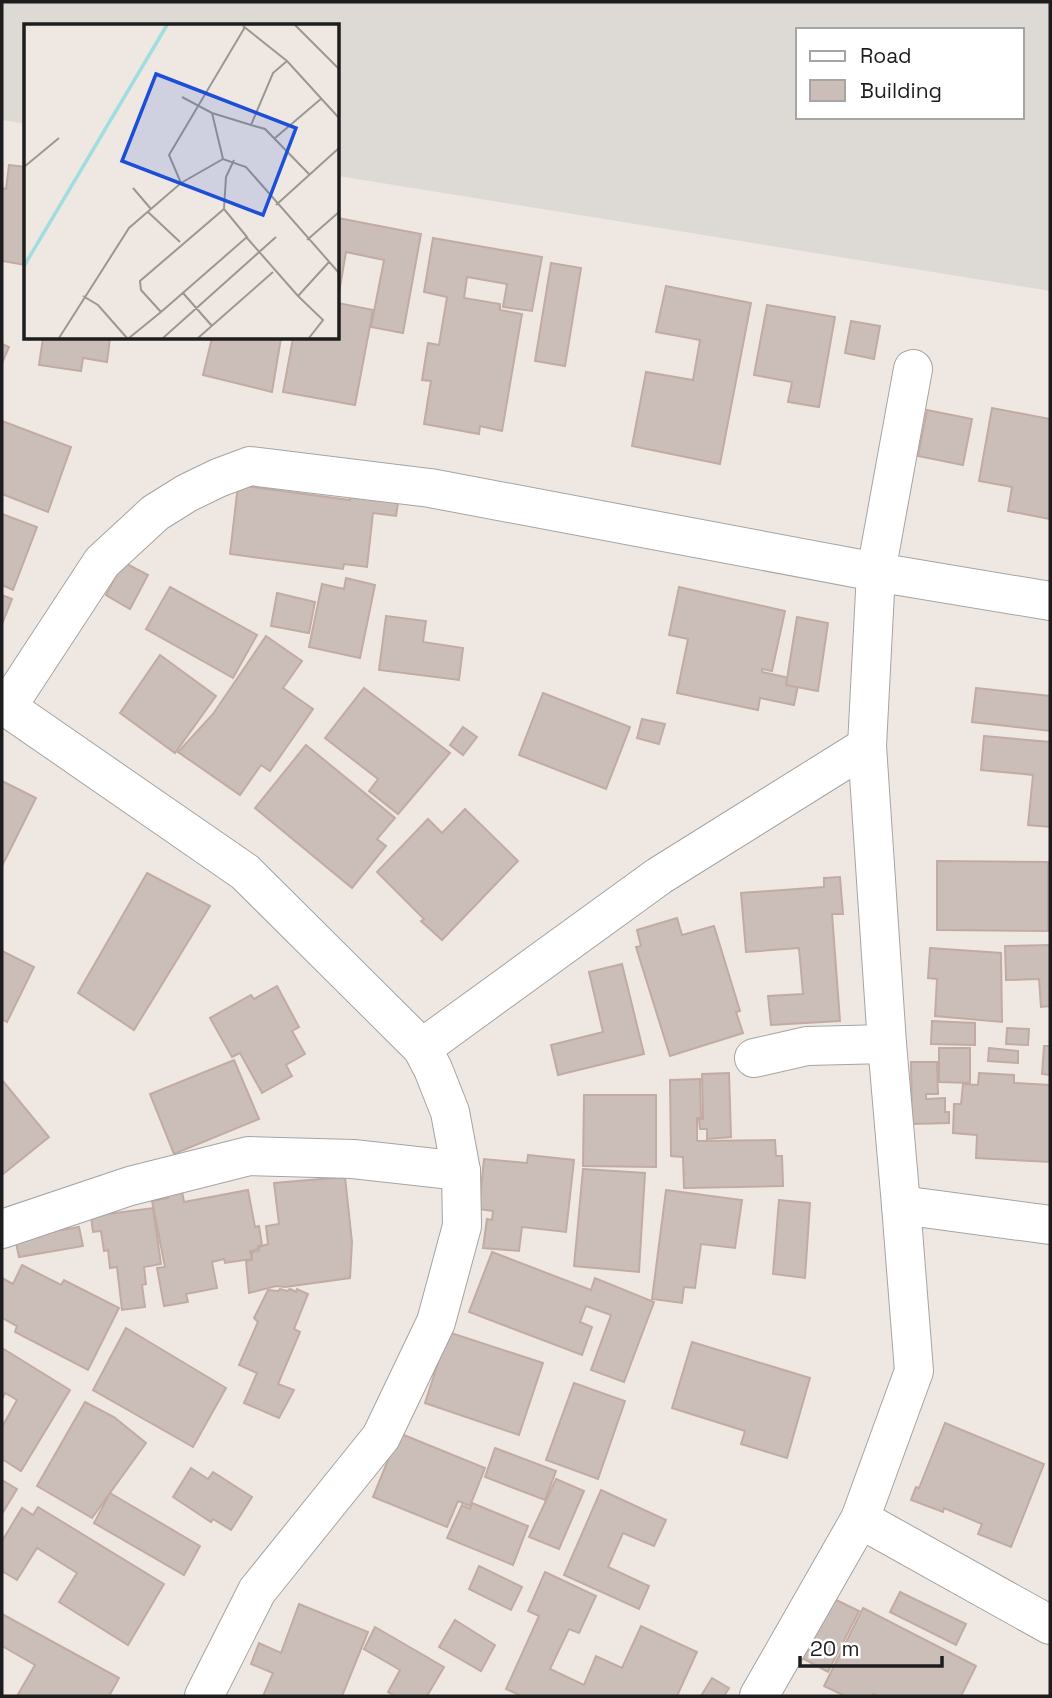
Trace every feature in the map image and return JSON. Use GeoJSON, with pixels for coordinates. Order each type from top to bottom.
{"type":"FeatureCollection","features":[{"type":"Feature","properties":{"kind":"street"},"geometry":{"type":"LineString","coordinates":[[759,1696],[860,1519],[914,1371],[887,1044],[867,746],[877,572],[913,369]]}},
{"type":"Feature","properties":{"kind":"street"},"geometry":{"type":"LineString","coordinates":[[204,1696],[257,1591],[381,1437],[436,1322],[462,1226],[461,1171],[450,1112],[422,1048],[246,872],[4,705],[102,562],[155,513],[197,488],[250,466],[430,488],[877,572],[1050,601]]}},
{"type":"Feature","properties":{"kind":"street"},"geometry":{"type":"LineString","coordinates":[[422,1048],[659,876],[867,746]]}},
{"type":"Feature","properties":{"kind":"street"},"geometry":{"type":"LineString","coordinates":[[754,1058],[807,1046],[887,1044]]}},
{"type":"Feature","properties":{"kind":"street"},"geometry":{"type":"LineString","coordinates":[[2,1229],[130,1186],[249,1156],[353,1159],[461,1171]]}},
{"type":"Feature","properties":{"kind":"street"},"geometry":{"type":"LineString","coordinates":[[901,1205],[1050,1225]]}},
{"type":"Feature","properties":{"kind":"street"},"geometry":{"type":"LineString","coordinates":[[860,1519],[1050,1625]]}},
{"type":"Feature","properties":{"kind":"shaded area"},"geometry":{"type":"Polygon","coordinates":[[[2,2],[1050,2],[1050,291],[340,176],[340,24],[24,24],[24,124],[2,120],[2,2]]]}},
{"type":"Feature","properties":{"kind":"building"},"geometry":{"type":"Polygon","coordinates":[[[9,165],[24,167],[24,265],[2,261],[2,188],[6,189],[9,165]]]}},
{"type":"Feature","properties":{"kind":"building"},"geometry":{"type":"Polygon","coordinates":[[[340,218],[421,234],[403,333],[371,327],[384,260],[346,252],[340,287],[340,218]]]}},
{"type":"Feature","properties":{"kind":"building"},"geometry":{"type":"Polygon","coordinates":[[[433,238],[542,257],[532,311],[503,307],[507,284],[467,277],[464,298],[500,304],[500,310],[522,314],[502,431],[480,426],[479,434],[424,424],[431,381],[422,380],[428,343],[439,345],[447,297],[424,292],[433,238]]]}},
{"type":"Feature","properties":{"kind":"building"},"geometry":{"type":"Polygon","coordinates":[[[551,263],[581,268],[565,366],[535,361],[551,263]]]}},
{"type":"Feature","properties":{"kind":"building"},"geometry":{"type":"Polygon","coordinates":[[[666,286],[751,303],[720,464],[632,446],[646,372],[693,380],[700,340],[656,332],[666,286]]]}},
{"type":"Feature","properties":{"kind":"building"},"geometry":{"type":"Polygon","coordinates":[[[340,303],[373,310],[355,405],[283,392],[293,340],[340,340],[340,303]]]}},
{"type":"Feature","properties":{"kind":"building"},"geometry":{"type":"Polygon","coordinates":[[[767,305],[835,317],[819,407],[788,402],[792,382],[754,375],[767,305]]]}},
{"type":"Feature","properties":{"kind":"building"},"geometry":{"type":"Polygon","coordinates":[[[851,321],[880,326],[874,359],[845,353],[851,321]]]}},
{"type":"Feature","properties":{"kind":"building"},"geometry":{"type":"Polygon","coordinates":[[[43,340],[110,340],[107,362],[83,358],[81,371],[39,365],[43,340]]]}},
{"type":"Feature","properties":{"kind":"building"},"geometry":{"type":"Polygon","coordinates":[[[212,340],[281,340],[272,392],[203,375],[212,340]]]}},
{"type":"Feature","properties":{"kind":"building"},"geometry":{"type":"Polygon","coordinates":[[[2,344],[9,347],[2,363],[2,344]]]}},
{"type":"Feature","properties":{"kind":"building"},"geometry":{"type":"Polygon","coordinates":[[[992,408],[1050,419],[1050,519],[1008,511],[1012,487],[979,481],[992,408]]]}},
{"type":"Feature","properties":{"kind":"building"},"geometry":{"type":"Polygon","coordinates":[[[927,410],[972,419],[963,465],[918,456],[927,410]]]}},
{"type":"Feature","properties":{"kind":"building"},"geometry":{"type":"Polygon","coordinates":[[[2,421],[71,447],[48,512],[2,494],[2,421]]]}},
{"type":"Feature","properties":{"kind":"building"},"geometry":{"type":"Polygon","coordinates":[[[238,485],[350,500],[351,490],[399,497],[396,516],[373,513],[367,567],[344,564],[343,569],[230,554],[238,485]]]}},
{"type":"Feature","properties":{"kind":"building"},"geometry":{"type":"Polygon","coordinates":[[[2,514],[37,527],[13,590],[2,585],[2,514]]]}},
{"type":"Feature","properties":{"kind":"building"},"geometry":{"type":"Polygon","coordinates":[[[123,562],[148,575],[130,609],[106,595],[123,562]]]}},
{"type":"Feature","properties":{"kind":"building"},"geometry":{"type":"Polygon","coordinates":[[[346,578],[375,585],[360,658],[309,647],[322,584],[344,589],[346,578]]]}},
{"type":"Feature","properties":{"kind":"building"},"geometry":{"type":"Polygon","coordinates":[[[170,587],[257,635],[233,678],[146,629],[170,587]]]}},
{"type":"Feature","properties":{"kind":"building"},"geometry":{"type":"Polygon","coordinates":[[[679,587],[785,611],[772,671],[762,669],[762,672],[799,680],[794,705],[760,698],[758,710],[677,693],[688,639],[669,635],[679,587]]]}},
{"type":"Feature","properties":{"kind":"building"},"geometry":{"type":"Polygon","coordinates":[[[277,593],[315,602],[309,633],[271,626],[277,593]]]}},
{"type":"Feature","properties":{"kind":"building"},"geometry":{"type":"Polygon","coordinates":[[[2,595],[12,599],[2,624],[2,595]]]}},
{"type":"Feature","properties":{"kind":"building"},"geometry":{"type":"Polygon","coordinates":[[[386,616],[426,621],[423,642],[463,648],[459,680],[379,670],[386,616]]]}},
{"type":"Feature","properties":{"kind":"building"},"geometry":{"type":"Polygon","coordinates":[[[797,617],[828,623],[818,691],[786,685],[797,617]]]}},
{"type":"Feature","properties":{"kind":"building"},"geometry":{"type":"Polygon","coordinates":[[[266,636],[302,661],[283,688],[313,709],[270,771],[261,765],[240,795],[178,752],[213,714],[266,636]]]}},
{"type":"Feature","properties":{"kind":"building"},"geometry":{"type":"Polygon","coordinates":[[[160,655],[216,696],[175,753],[120,713],[160,655]]]}},
{"type":"Feature","properties":{"kind":"building"},"geometry":{"type":"Polygon","coordinates":[[[364,688],[450,753],[398,814],[369,791],[378,779],[325,738],[364,688]]]}},
{"type":"Feature","properties":{"kind":"building"},"geometry":{"type":"Polygon","coordinates":[[[976,688],[1050,696],[1050,731],[972,722],[976,688]]]}},
{"type":"Feature","properties":{"kind":"building"},"geometry":{"type":"Polygon","coordinates":[[[543,693],[630,727],[606,789],[519,755],[543,693]]]}},
{"type":"Feature","properties":{"kind":"building"},"geometry":{"type":"Polygon","coordinates":[[[642,719],[665,724],[659,744],[637,738],[642,719]]]}},
{"type":"Feature","properties":{"kind":"building"},"geometry":{"type":"Polygon","coordinates":[[[463,727],[477,737],[463,755],[450,745],[463,727]]]}},
{"type":"Feature","properties":{"kind":"building"},"geometry":{"type":"Polygon","coordinates":[[[984,736],[1050,742],[1050,827],[1028,825],[1033,775],[981,770],[984,736]]]}},
{"type":"Feature","properties":{"kind":"building"},"geometry":{"type":"Polygon","coordinates":[[[306,745],[395,818],[377,839],[386,846],[352,888],[255,808],[306,745]]]}},
{"type":"Feature","properties":{"kind":"building"},"geometry":{"type":"Polygon","coordinates":[[[2,781],[36,798],[2,866],[2,781]]]}},
{"type":"Feature","properties":{"kind":"building"},"geometry":{"type":"Polygon","coordinates":[[[465,809],[518,861],[442,940],[377,872],[428,819],[442,833],[465,809]]]}},
{"type":"Feature","properties":{"kind":"building"},"geometry":{"type":"Polygon","coordinates":[[[937,861],[1048,862],[1048,931],[937,930],[937,861]]]}},
{"type":"Feature","properties":{"kind":"building"},"geometry":{"type":"Polygon","coordinates":[[[147,873],[210,906],[134,1030],[78,993],[147,873]]]}},
{"type":"Feature","properties":{"kind":"building"},"geometry":{"type":"Polygon","coordinates":[[[840,877],[843,914],[832,914],[840,1021],[771,1025],[768,996],[803,994],[799,948],[746,952],[741,893],[824,887],[824,878],[840,877]]]}},
{"type":"Feature","properties":{"kind":"building"},"geometry":{"type":"Polygon","coordinates":[[[677,918],[682,935],[714,926],[740,1011],[736,1012],[743,1033],[670,1056],[636,947],[641,946],[637,930],[677,918]]]}},
{"type":"Feature","properties":{"kind":"building"},"geometry":{"type":"Polygon","coordinates":[[[1050,945],[1050,1006],[1041,1007],[1039,979],[1006,980],[1005,946],[1050,945]]]}},
{"type":"Feature","properties":{"kind":"building"},"geometry":{"type":"Polygon","coordinates":[[[930,948],[1001,953],[1002,1022],[935,1016],[937,979],[928,978],[930,948]]]}},
{"type":"Feature","properties":{"kind":"building"},"geometry":{"type":"Polygon","coordinates":[[[2,951],[34,967],[7,1022],[2,1019],[2,951]]]}},
{"type":"Feature","properties":{"kind":"building"},"geometry":{"type":"Polygon","coordinates":[[[622,964],[644,1054],[558,1075],[551,1045],[603,1032],[589,972],[622,964]]]}},
{"type":"Feature","properties":{"kind":"building"},"geometry":{"type":"Polygon","coordinates":[[[277,986],[299,1027],[292,1031],[305,1054],[286,1065],[292,1076],[262,1093],[240,1053],[232,1057],[210,1018],[251,995],[254,999],[277,986]]]}},
{"type":"Feature","properties":{"kind":"building"},"geometry":{"type":"Polygon","coordinates":[[[932,1021],[975,1023],[975,1045],[931,1044],[932,1021]]]}},
{"type":"Feature","properties":{"kind":"building"},"geometry":{"type":"Polygon","coordinates":[[[1007,1028],[1029,1029],[1028,1045],[1006,1044],[1007,1028]]]}},
{"type":"Feature","properties":{"kind":"building"},"geometry":{"type":"Polygon","coordinates":[[[1044,1046],[1050,1046],[1050,1075],[1042,1074],[1044,1046]]]}},
{"type":"Feature","properties":{"kind":"building"},"geometry":{"type":"Polygon","coordinates":[[[939,1048],[970,1048],[970,1083],[939,1082],[939,1048]]]}},
{"type":"Feature","properties":{"kind":"building"},"geometry":{"type":"Polygon","coordinates":[[[989,1048],[1018,1051],[1018,1063],[988,1061],[989,1048]]]}},
{"type":"Feature","properties":{"kind":"building"},"geometry":{"type":"Polygon","coordinates":[[[234,1060],[259,1119],[174,1154],[150,1094],[234,1060]]]}},
{"type":"Feature","properties":{"kind":"building"},"geometry":{"type":"Polygon","coordinates":[[[911,1062],[937,1062],[938,1094],[926,1094],[926,1099],[945,1098],[945,1112],[949,1112],[949,1123],[912,1124],[911,1062]]]}},
{"type":"Feature","properties":{"kind":"building"},"geometry":{"type":"Polygon","coordinates":[[[729,1073],[731,1137],[707,1139],[707,1129],[700,1129],[699,1119],[703,1119],[702,1074],[729,1073]]]}},
{"type":"Feature","properties":{"kind":"building"},"geometry":{"type":"Polygon","coordinates":[[[979,1073],[1014,1075],[1014,1083],[1050,1085],[1050,1162],[976,1158],[977,1135],[953,1133],[954,1104],[961,1104],[963,1084],[978,1085],[979,1073]]]}},
{"type":"Feature","properties":{"kind":"building"},"geometry":{"type":"Polygon","coordinates":[[[700,1079],[701,1118],[697,1118],[697,1141],[775,1140],[776,1156],[782,1156],[783,1186],[684,1188],[683,1157],[671,1156],[670,1080],[700,1079]]]}},
{"type":"Feature","properties":{"kind":"building"},"geometry":{"type":"Polygon","coordinates":[[[2,1080],[49,1137],[2,1175],[2,1080]]]}},
{"type":"Feature","properties":{"kind":"building"},"geometry":{"type":"Polygon","coordinates":[[[584,1095],[656,1095],[656,1167],[583,1166],[584,1095]]]}},
{"type":"Feature","properties":{"kind":"building"},"geometry":{"type":"Polygon","coordinates":[[[528,1155],[574,1160],[566,1232],[522,1227],[519,1251],[483,1248],[487,1219],[492,1220],[493,1211],[479,1209],[484,1159],[527,1163],[528,1155]]]}},
{"type":"Feature","properties":{"kind":"building"},"geometry":{"type":"Polygon","coordinates":[[[583,1169],[645,1173],[639,1272],[574,1266],[583,1169]]]}},
{"type":"Feature","properties":{"kind":"building"},"geometry":{"type":"Polygon","coordinates":[[[345,1177],[352,1242],[350,1278],[276,1286],[249,1293],[246,1261],[252,1260],[252,1252],[259,1251],[259,1247],[268,1244],[266,1226],[279,1224],[274,1183],[345,1177]]]}},
{"type":"Feature","properties":{"kind":"building"},"geometry":{"type":"Polygon","coordinates":[[[248,1190],[255,1227],[259,1226],[262,1245],[250,1251],[252,1259],[212,1262],[217,1288],[186,1294],[188,1302],[164,1306],[157,1268],[165,1267],[152,1201],[168,1198],[168,1194],[182,1191],[184,1202],[248,1190]]]}},
{"type":"Feature","properties":{"kind":"building"},"geometry":{"type":"Polygon","coordinates":[[[666,1190],[742,1200],[735,1248],[701,1244],[695,1288],[684,1287],[682,1303],[652,1299],[666,1190]]]}},
{"type":"Feature","properties":{"kind":"building"},"geometry":{"type":"Polygon","coordinates":[[[779,1200],[810,1203],[805,1278],[773,1274],[779,1200]]]}},
{"type":"Feature","properties":{"kind":"building"},"geometry":{"type":"Polygon","coordinates":[[[153,1208],[161,1264],[144,1267],[146,1284],[142,1285],[145,1307],[122,1310],[117,1267],[110,1268],[108,1250],[104,1251],[101,1231],[93,1232],[91,1216],[153,1208]]]}},
{"type":"Feature","properties":{"kind":"building"},"geometry":{"type":"Polygon","coordinates":[[[79,1227],[83,1246],[19,1257],[15,1238],[79,1227]]]}},
{"type":"Feature","properties":{"kind":"building"},"geometry":{"type":"Polygon","coordinates":[[[492,1252],[591,1290],[595,1278],[654,1302],[624,1382],[591,1370],[611,1315],[586,1306],[580,1322],[592,1327],[582,1355],[469,1312],[492,1252]]]}},
{"type":"Feature","properties":{"kind":"building"},"geometry":{"type":"Polygon","coordinates":[[[22,1265],[61,1285],[64,1280],[119,1308],[88,1370],[15,1332],[17,1326],[2,1318],[2,1278],[13,1284],[22,1265]]]}},
{"type":"Feature","properties":{"kind":"building"},"geometry":{"type":"Polygon","coordinates":[[[297,1289],[308,1294],[294,1329],[300,1332],[278,1384],[294,1390],[279,1418],[244,1403],[257,1373],[239,1365],[258,1322],[254,1318],[268,1290],[296,1292],[297,1289]]]}},
{"type":"Feature","properties":{"kind":"building"},"geometry":{"type":"Polygon","coordinates":[[[126,1328],[226,1388],[193,1447],[93,1390],[126,1328]]]}},
{"type":"Feature","properties":{"kind":"building"},"geometry":{"type":"Polygon","coordinates":[[[448,1332],[543,1363],[519,1435],[425,1403],[448,1332]]]}},
{"type":"Feature","properties":{"kind":"building"},"geometry":{"type":"Polygon","coordinates":[[[692,1342],[810,1378],[787,1458],[741,1444],[745,1431],[672,1408],[692,1342]]]}},
{"type":"Feature","properties":{"kind":"building"},"geometry":{"type":"Polygon","coordinates":[[[2,1348],[70,1390],[21,1471],[2,1459],[2,1427],[17,1400],[5,1393],[2,1399],[2,1348]]]}},
{"type":"Feature","properties":{"kind":"building"},"geometry":{"type":"Polygon","coordinates":[[[574,1383],[625,1401],[598,1479],[546,1460],[574,1383]]]}},
{"type":"Feature","properties":{"kind":"building"},"geometry":{"type":"Polygon","coordinates":[[[85,1402],[114,1417],[146,1443],[92,1518],[37,1486],[85,1402]]]}},
{"type":"Feature","properties":{"kind":"building"},"geometry":{"type":"Polygon","coordinates":[[[945,1423],[1044,1464],[1011,1547],[978,1534],[982,1524],[944,1508],[943,1512],[911,1500],[916,1487],[919,1488],[945,1423]]]}},
{"type":"Feature","properties":{"kind":"building"},"geometry":{"type":"Polygon","coordinates":[[[399,1433],[485,1468],[470,1506],[458,1501],[447,1527],[373,1497],[399,1433]]]}},
{"type":"Feature","properties":{"kind":"building"},"geometry":{"type":"Polygon","coordinates":[[[495,1448],[556,1471],[545,1500],[485,1477],[495,1448]]]}},
{"type":"Feature","properties":{"kind":"building"},"geometry":{"type":"Polygon","coordinates":[[[191,1468],[208,1479],[213,1472],[252,1497],[231,1530],[213,1519],[211,1522],[173,1497],[191,1468]]]}},
{"type":"Feature","properties":{"kind":"building"},"geometry":{"type":"Polygon","coordinates":[[[556,1479],[584,1491],[559,1549],[529,1537],[556,1479]]]}},
{"type":"Feature","properties":{"kind":"building"},"geometry":{"type":"Polygon","coordinates":[[[2,1480],[17,1489],[2,1514],[2,1480]]]}},
{"type":"Feature","properties":{"kind":"building"},"geometry":{"type":"Polygon","coordinates":[[[601,1490],[666,1520],[654,1546],[623,1533],[608,1567],[649,1586],[639,1609],[564,1575],[601,1490]]]}},
{"type":"Feature","properties":{"kind":"building"},"geometry":{"type":"Polygon","coordinates":[[[110,1493],[200,1546],[184,1575],[94,1523],[110,1493]]]}},
{"type":"Feature","properties":{"kind":"building"},"geometry":{"type":"Polygon","coordinates":[[[472,1503],[528,1526],[513,1565],[447,1538],[462,1505],[470,1509],[472,1503]]]}},
{"type":"Feature","properties":{"kind":"building"},"geometry":{"type":"Polygon","coordinates":[[[38,1507],[164,1584],[128,1645],[59,1602],[77,1573],[37,1548],[17,1580],[2,1571],[2,1541],[22,1508],[33,1515],[38,1507]]]}},
{"type":"Feature","properties":{"kind":"building"},"geometry":{"type":"Polygon","coordinates":[[[479,1566],[522,1587],[511,1610],[469,1589],[479,1566]]]}},
{"type":"Feature","properties":{"kind":"building"},"geometry":{"type":"Polygon","coordinates":[[[545,1572],[596,1596],[579,1633],[569,1629],[550,1669],[584,1685],[596,1656],[622,1668],[641,1626],[697,1652],[677,1696],[522,1696],[506,1689],[539,1616],[528,1611],[545,1572]]]}},
{"type":"Feature","properties":{"kind":"building"},"geometry":{"type":"Polygon","coordinates":[[[900,1592],[966,1624],[956,1645],[890,1612],[900,1592]]]}},
{"type":"Feature","properties":{"kind":"building"},"geometry":{"type":"Polygon","coordinates":[[[832,1598],[859,1611],[828,1672],[802,1658],[832,1598]]]}},
{"type":"Feature","properties":{"kind":"building"},"geometry":{"type":"Polygon","coordinates":[[[299,1604],[368,1632],[342,1696],[263,1696],[273,1673],[251,1664],[259,1643],[281,1653],[299,1604]]]}},
{"type":"Feature","properties":{"kind":"building"},"geometry":{"type":"Polygon","coordinates":[[[863,1608],[976,1666],[961,1696],[845,1696],[824,1686],[863,1608]]]}},
{"type":"Feature","properties":{"kind":"building"},"geometry":{"type":"Polygon","coordinates":[[[2,1614],[119,1678],[109,1696],[17,1696],[35,1665],[2,1646],[2,1614]]]}},
{"type":"Feature","properties":{"kind":"building"},"geometry":{"type":"Polygon","coordinates":[[[455,1620],[495,1645],[481,1671],[439,1647],[455,1620]]]}},
{"type":"Feature","properties":{"kind":"building"},"geometry":{"type":"Polygon","coordinates":[[[375,1627],[444,1667],[427,1696],[395,1696],[388,1692],[400,1670],[364,1649],[375,1627]]]}},
{"type":"Feature","properties":{"kind":"building"},"geometry":{"type":"Polygon","coordinates":[[[712,1678],[729,1688],[724,1696],[701,1696],[712,1678]]]}}]}
